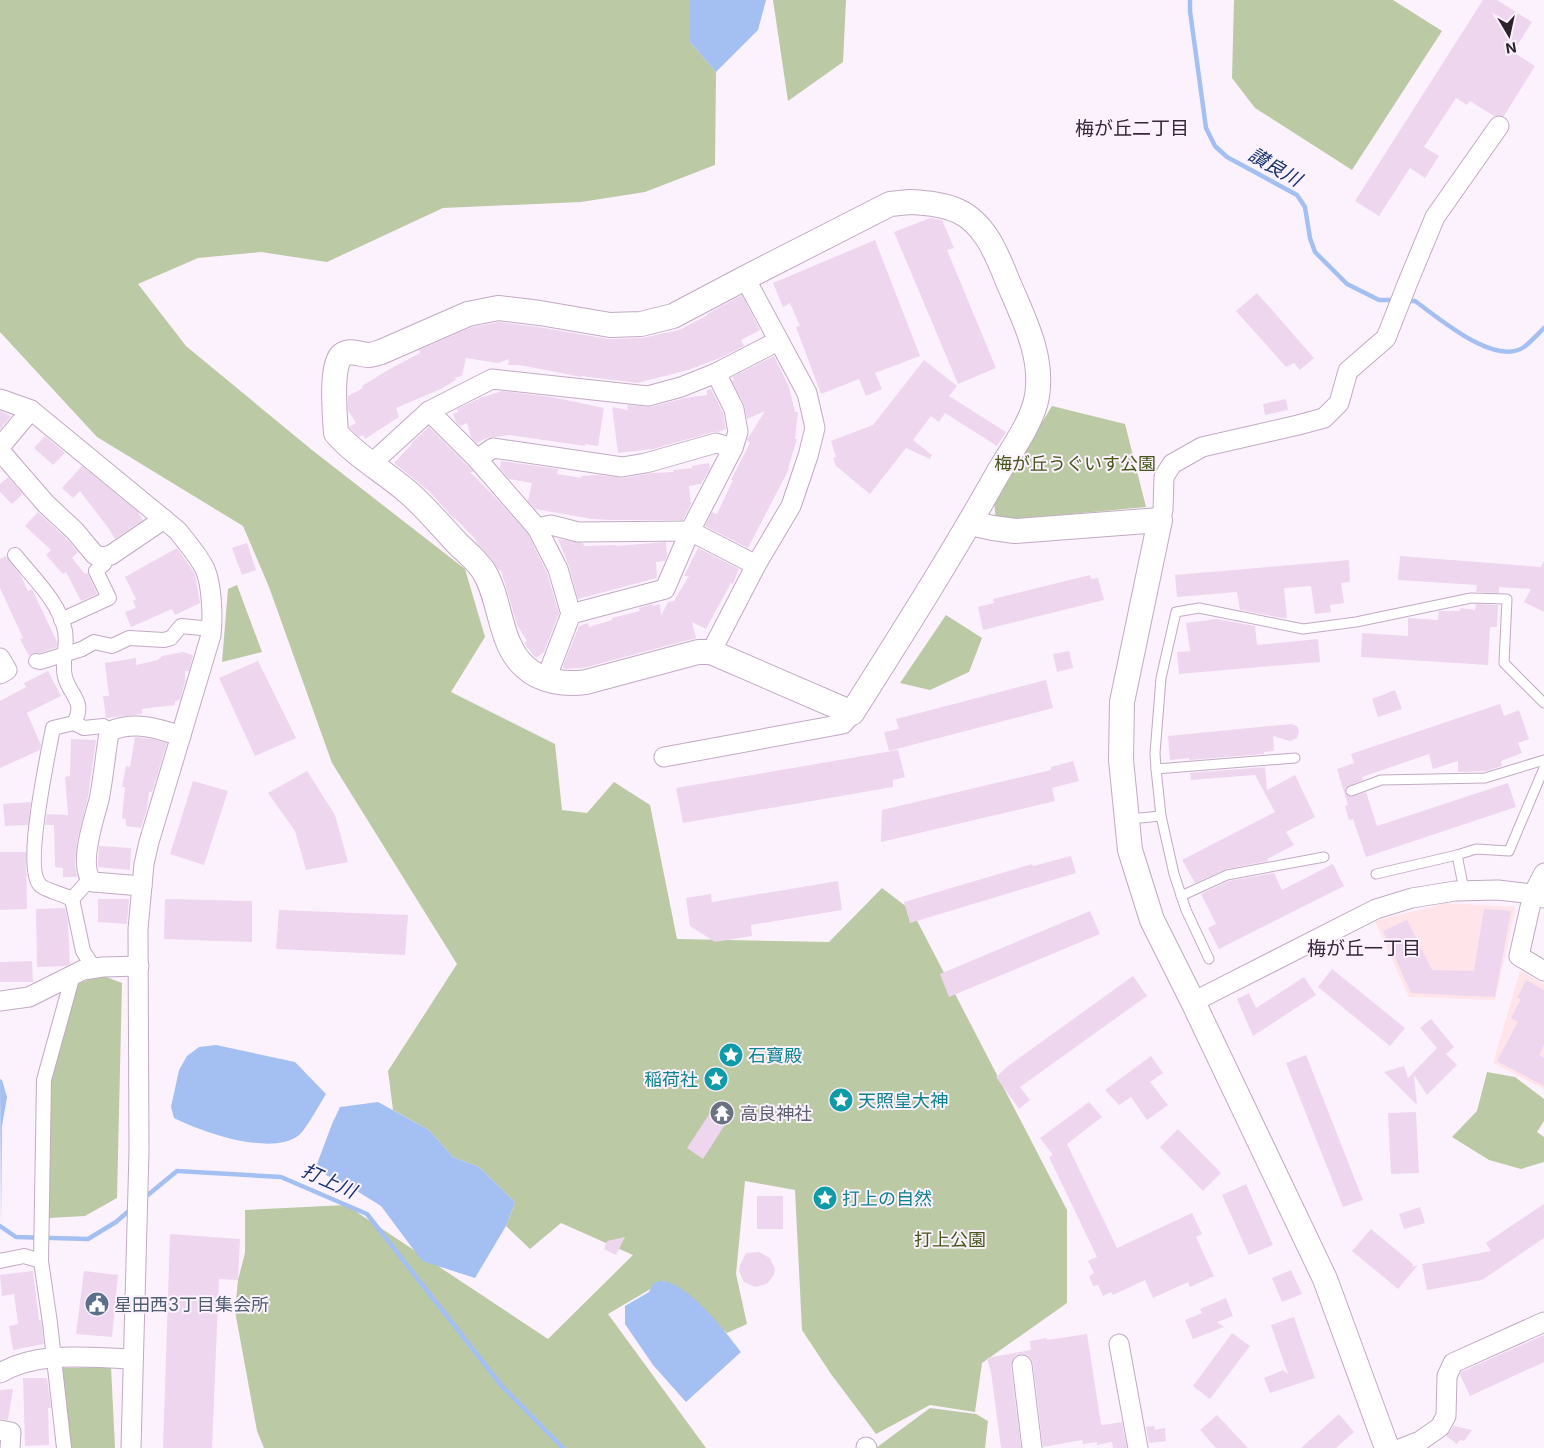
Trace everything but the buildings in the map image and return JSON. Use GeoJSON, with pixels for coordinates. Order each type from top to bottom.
{"type":"FeatureCollection","features":[{"type":"Feature","properties":{"kind":"street"},"geometry":{"type":"LineString","coordinates":[[1387,1448],[1324,1279],[1193,1002],[1152,920],[1130,850],[1121,760],[1122,702],[1162,510],[1164,478],[1172,464],[1202,446],[1324,418],[1339,403],[1348,372],[1386,338],[1435,217],[1499,126]]}},
{"type":"Feature","properties":{"kind":"street"},"geometry":{"type":"LineString","coordinates":[[664,757],[843,724],[852,713],[970,523],[1030,417],[1037,396],[1038,369],[1034,344],[993,246],[976,225],[958,211],[936,204],[910,202],[890,204],[744,278],[674,316],[641,324],[610,325],[498,308],[468,314],[381,352],[369,355],[353,352],[342,355],[336,363],[336,433],[346,445],[410,494],[482,570],[494,593],[504,632],[512,652],[525,668],[546,679],[569,684],[586,682],[698,652],[711,652],[852,713]]}},
{"type":"Feature","properties":{"kind":"street"},"geometry":{"type":"LineString","coordinates":[[711,652],[756,565],[791,506],[808,456],[815,428],[807,392],[744,278]]}},
{"type":"Feature","properties":{"kind":"street"},"geometry":{"type":"LineString","coordinates":[[371,464],[428,412],[492,379],[648,396],[681,388],[778,341]]}},
{"type":"Feature","properties":{"kind":"street"},"geometry":{"type":"LineString","coordinates":[[571,614],[664,589],[690,531],[733,448],[738,432],[734,408],[716,372]]}},
{"type":"Feature","properties":{"kind":"street"},"geometry":{"type":"LineString","coordinates":[[0,399],[31,410],[178,531],[206,570],[213,613],[212,629],[144,864],[138,929],[139,1151],[131,1448]]}},
{"type":"Feature","properties":{"kind":"street"},"geometry":{"type":"LineString","coordinates":[[0,447],[31,410]]}},
{"type":"Feature","properties":{"kind":"street"},"geometry":{"type":"LineString","coordinates":[[428,412],[477,459],[537,528],[558,569],[571,614],[546,679]]}},
{"type":"Feature","properties":{"kind":"street"},"geometry":{"type":"LineString","coordinates":[[477,459],[493,448],[622,468],[716,443],[733,448]]}},
{"type":"Feature","properties":{"kind":"street"},"geometry":{"type":"LineString","coordinates":[[0,451],[46,504],[76,531],[95,555],[103,557],[111,555],[164,519]]}},
{"type":"Feature","properties":{"kind":"street"},"geometry":{"type":"LineString","coordinates":[[970,523],[1015,531],[1160,520]]}},
{"type":"Feature","properties":{"kind":"street"},"geometry":{"type":"LineString","coordinates":[[537,528],[551,525],[578,532],[690,531],[756,565]]}},
{"type":"Feature","properties":{"kind":"street"},"geometry":{"type":"LineString","coordinates":[[15,555],[56,606],[65,631],[65,678],[78,704],[78,714],[74,723]]}},
{"type":"Feature","properties":{"kind":"street"},"geometry":{"type":"LineString","coordinates":[[61,620],[109,598],[96,571],[104,564],[103,557]]}},
{"type":"Feature","properties":{"kind":"street"},"geometry":{"type":"LineString","coordinates":[[36,661],[40,662],[82,649],[94,642],[112,646],[129,638],[164,640],[171,638],[181,626],[212,629]]}},
{"type":"Feature","properties":{"kind":"street"},"geometry":{"type":"LineString","coordinates":[[0,658],[6,670],[0,674]]}},
{"type":"Feature","properties":{"kind":"street"},"geometry":{"type":"LineString","coordinates":[[94,968],[83,951],[72,899],[62,893],[41,886],[35,878],[34,842],[52,728],[74,723],[84,728],[103,726],[110,731]]}},
{"type":"Feature","properties":{"kind":"street"},"geometry":{"type":"LineString","coordinates":[[110,731],[121,727],[138,725],[154,727],[181,736]]}},
{"type":"Feature","properties":{"kind":"street"},"geometry":{"type":"LineString","coordinates":[[110,731],[99,800],[89,835],[86,867],[88,877],[93,882],[142,886]]}},
{"type":"Feature","properties":{"kind":"street"},"geometry":{"type":"LineString","coordinates":[[1544,872],[1539,896],[1519,956],[1544,971]]}},
{"type":"Feature","properties":{"kind":"street"},"geometry":{"type":"LineString","coordinates":[[72,899],[90,880]]}},
{"type":"Feature","properties":{"kind":"street"},"geometry":{"type":"LineString","coordinates":[[1193,1002],[1376,909],[1412,898],[1464,890],[1498,890],[1539,896]]}},
{"type":"Feature","properties":{"kind":"street"},"geometry":{"type":"LineString","coordinates":[[0,1001],[29,997],[83,970],[139,966]]}},
{"type":"Feature","properties":{"kind":"street"},"geometry":{"type":"LineString","coordinates":[[64,1448],[55,1358],[41,1260],[44,1080],[73,975]]}},
{"type":"Feature","properties":{"kind":"street"},"geometry":{"type":"LineString","coordinates":[[0,1261],[24,1256],[41,1260]]}},
{"type":"Feature","properties":{"kind":"street"},"geometry":{"type":"LineString","coordinates":[[1402,1448],[1420,1441],[1440,1427],[1446,1416],[1446,1376],[1453,1363],[1544,1322]]}},
{"type":"Feature","properties":{"kind":"street"},"geometry":{"type":"LineString","coordinates":[[1119,1344],[1138,1448]]}},
{"type":"Feature","properties":{"kind":"street"},"geometry":{"type":"LineString","coordinates":[[0,1373],[40,1359],[133,1359]]}},
{"type":"Feature","properties":{"kind":"street"},"geometry":{"type":"LineString","coordinates":[[1022,1365],[1032,1448]]}},
{"type":"Feature","properties":{"kind":"street"},"geometry":{"type":"LineString","coordinates":[[0,1430],[11,1432],[10,1448]]}},
{"type":"Feature","properties":{"kind":"lane"},"geometry":{"type":"LineString","coordinates":[[1209,959],[1186,910],[1174,874],[1161,816],[1156,769],[1155,753],[1161,678],[1176,612],[1199,608],[1303,629],[1356,622],[1470,598],[1507,599],[1504,663],[1544,703]]}},
{"type":"Feature","properties":{"kind":"lane"},"geometry":{"type":"LineString","coordinates":[[1156,769],[1295,758]]}},
{"type":"Feature","properties":{"kind":"lane"},"geometry":{"type":"LineString","coordinates":[[1351,791],[1381,780],[1485,778],[1544,760]]}},
{"type":"Feature","properties":{"kind":"lane"},"geometry":{"type":"LineString","coordinates":[[1376,874],[1476,849],[1509,851],[1544,768]]}},
{"type":"Feature","properties":{"kind":"lane"},"geometry":{"type":"LineString","coordinates":[[1127,819],[1161,816]]}},
{"type":"Feature","properties":{"kind":"lane"},"geometry":{"type":"LineString","coordinates":[[1457,855],[1464,890]]}},
{"type":"Feature","properties":{"kind":"lane"},"geometry":{"type":"LineString","coordinates":[[1181,896],[1227,875],[1324,857]]}},
{"type":"Feature","properties":{"kind":"shaded area"},"geometry":{"type":"Polygon","coordinates":[[[1446,903],[1516,907],[1495,1000],[1409,997],[1375,921],[1446,903]]]}},
{"type":"Feature","properties":{"kind":"shaded area"},"geometry":{"type":"Polygon","coordinates":[[[1520,971],[1544,984],[1544,1089],[1493,1063],[1520,971]]]}},
{"type":"Feature","properties":{"kind":"green space","name":"打上公園"},"geometry":{"type":"Polygon","coordinates":[[[0,0],[690,0],[690,42],[716,72],[715,165],[645,192],[581,202],[443,208],[327,262],[261,252],[198,258],[138,284],[186,346],[312,450],[465,569],[485,637],[451,692],[555,744],[562,810],[587,813],[614,782],[650,805],[677,939],[829,942],[882,888],[912,911],[1067,1210],[1067,1303],[982,1363],[975,1412],[930,1405],[876,1434],[831,1374],[802,1330],[795,1190],[745,1181],[736,1274],[747,1324],[727,1333],[664,1281],[608,1314],[706,1448],[264,1448],[257,1431],[235,1311],[238,1280],[245,1253],[245,1210],[346,1205],[548,1339],[633,1255],[561,1223],[530,1249],[506,1226],[515,1202],[479,1167],[453,1157],[429,1130],[393,1110],[388,1071],[457,964],[332,763],[269,587],[243,526],[97,437],[0,332],[0,0]]]}},
{"type":"Feature","properties":{"kind":"green space"},"geometry":{"type":"Polygon","coordinates":[[[773,0],[846,0],[843,62],[788,101],[773,0]]]}},
{"type":"Feature","properties":{"kind":"green space"},"geometry":{"type":"Polygon","coordinates":[[[1234,0],[1393,0],[1442,31],[1352,170],[1255,108],[1232,78],[1234,0]]]}},
{"type":"Feature","properties":{"kind":"green space","name":"梅が丘うぐいす公園"},"geometry":{"type":"Polygon","coordinates":[[[1052,406],[1125,424],[1146,507],[996,521],[994,501],[1052,406]]]}},
{"type":"Feature","properties":{"kind":"green space"},"geometry":{"type":"Polygon","coordinates":[[[237,585],[262,652],[222,662],[228,589],[237,585]]]}},
{"type":"Feature","properties":{"kind":"green space"},"geometry":{"type":"Polygon","coordinates":[[[946,615],[982,638],[969,672],[930,690],[900,683],[946,615]]]}},
{"type":"Feature","properties":{"kind":"green space"},"geometry":{"type":"Polygon","coordinates":[[[101,975],[122,983],[117,1198],[85,1216],[49,1218],[47,1079],[72,986],[101,975]]]}},
{"type":"Feature","properties":{"kind":"green space"},"geometry":{"type":"Polygon","coordinates":[[[1487,1072],[1515,1077],[1544,1099],[1544,1121],[1537,1132],[1544,1137],[1544,1162],[1521,1169],[1489,1160],[1452,1137],[1477,1111],[1487,1072]]]}},
{"type":"Feature","properties":{"kind":"green space"},"geometry":{"type":"Polygon","coordinates":[[[111,1367],[115,1448],[70,1448],[61,1368],[111,1367]]]}},
{"type":"Feature","properties":{"kind":"green space"},"geometry":{"type":"Polygon","coordinates":[[[930,1408],[976,1414],[988,1421],[985,1448],[876,1448],[930,1408]]]}},
{"type":"Feature","properties":{"kind":"water"},"geometry":{"type":"Polygon","coordinates":[[[690,0],[766,0],[758,30],[716,72],[690,42],[690,0]]]}},
{"type":"Feature","properties":{"kind":"water"},"geometry":{"type":"Polygon","coordinates":[[[216,1045],[295,1062],[326,1094],[299,1135],[287,1141],[272,1144],[255,1143],[202,1130],[174,1118],[171,1107],[179,1070],[187,1056],[199,1047],[216,1045]]]}},
{"type":"Feature","properties":{"kind":"water"},"geometry":{"type":"Polygon","coordinates":[[[0,1079],[2,1080],[7,1097],[2,1126],[1,1227],[0,1079]]]}},
{"type":"Feature","properties":{"kind":"water"},"geometry":{"type":"Polygon","coordinates":[[[378,1102],[429,1130],[453,1157],[479,1167],[515,1202],[506,1226],[475,1278],[422,1261],[381,1206],[326,1175],[317,1164],[340,1107],[378,1102]]]}},
{"type":"Feature","properties":{"kind":"water"},"geometry":{"type":"Polygon","coordinates":[[[658,1281],[669,1282],[692,1297],[726,1332],[741,1352],[686,1402],[653,1365],[625,1324],[625,1306],[649,1292],[653,1284],[658,1281]]]}},
{"type":"Feature","properties":{"kind":"waterway","name":"讃良川"},"geometry":{"type":"LineString","coordinates":[[1190,0],[1206,128],[1215,146],[1227,157],[1297,195],[1305,207],[1310,238],[1315,252],[1347,284],[1379,300],[1396,300]]}},
{"type":"Feature","properties":{"kind":"waterway","name":"讃良川"},"geometry":{"type":"LineString","coordinates":[[1406,301],[1415,301],[1468,338],[1498,351],[1512,351],[1524,347],[1544,328]]}},
{"type":"Feature","properties":{"kind":"waterway","name":"打上川"},"geometry":{"type":"LineString","coordinates":[[143,1199],[177,1171],[281,1177],[367,1214],[501,1385],[563,1448]]}},
{"type":"Feature","properties":{"kind":"waterway","name":"打上川"},"geometry":{"type":"LineString","coordinates":[[0,1226],[16,1237],[88,1239],[116,1222],[131,1209]]}},
{"type":"Feature","properties":{"kind":"place","name":"石寶殿"},"geometry":{"type":"Point","coordinates":[731,1055]}},
{"type":"Feature","properties":{"kind":"place","name":"稲荷社"},"geometry":{"type":"Point","coordinates":[716,1079]}},
{"type":"Feature","properties":{"kind":"place","name":"天照皇大神"},"geometry":{"type":"Point","coordinates":[841,1100]}},
{"type":"Feature","properties":{"kind":"place","name":"高良神社"},"geometry":{"type":"Point","coordinates":[722,1113]}},
{"type":"Feature","properties":{"kind":"place","name":"打上の自然"},"geometry":{"type":"Point","coordinates":[825,1198]}},
{"type":"Feature","properties":{"kind":"place","name":"星田西3丁目集会所"},"geometry":{"type":"Point","coordinates":[97,1304]}},
{"type":"Feature","properties":{"kind":"district","name":"梅が丘二丁目"},"geometry":{"type":"Point","coordinates":[1132,128]}},
{"type":"Feature","properties":{"kind":"district","name":"梅が丘一丁目"},"geometry":{"type":"Point","coordinates":[1364,948]}}]}
